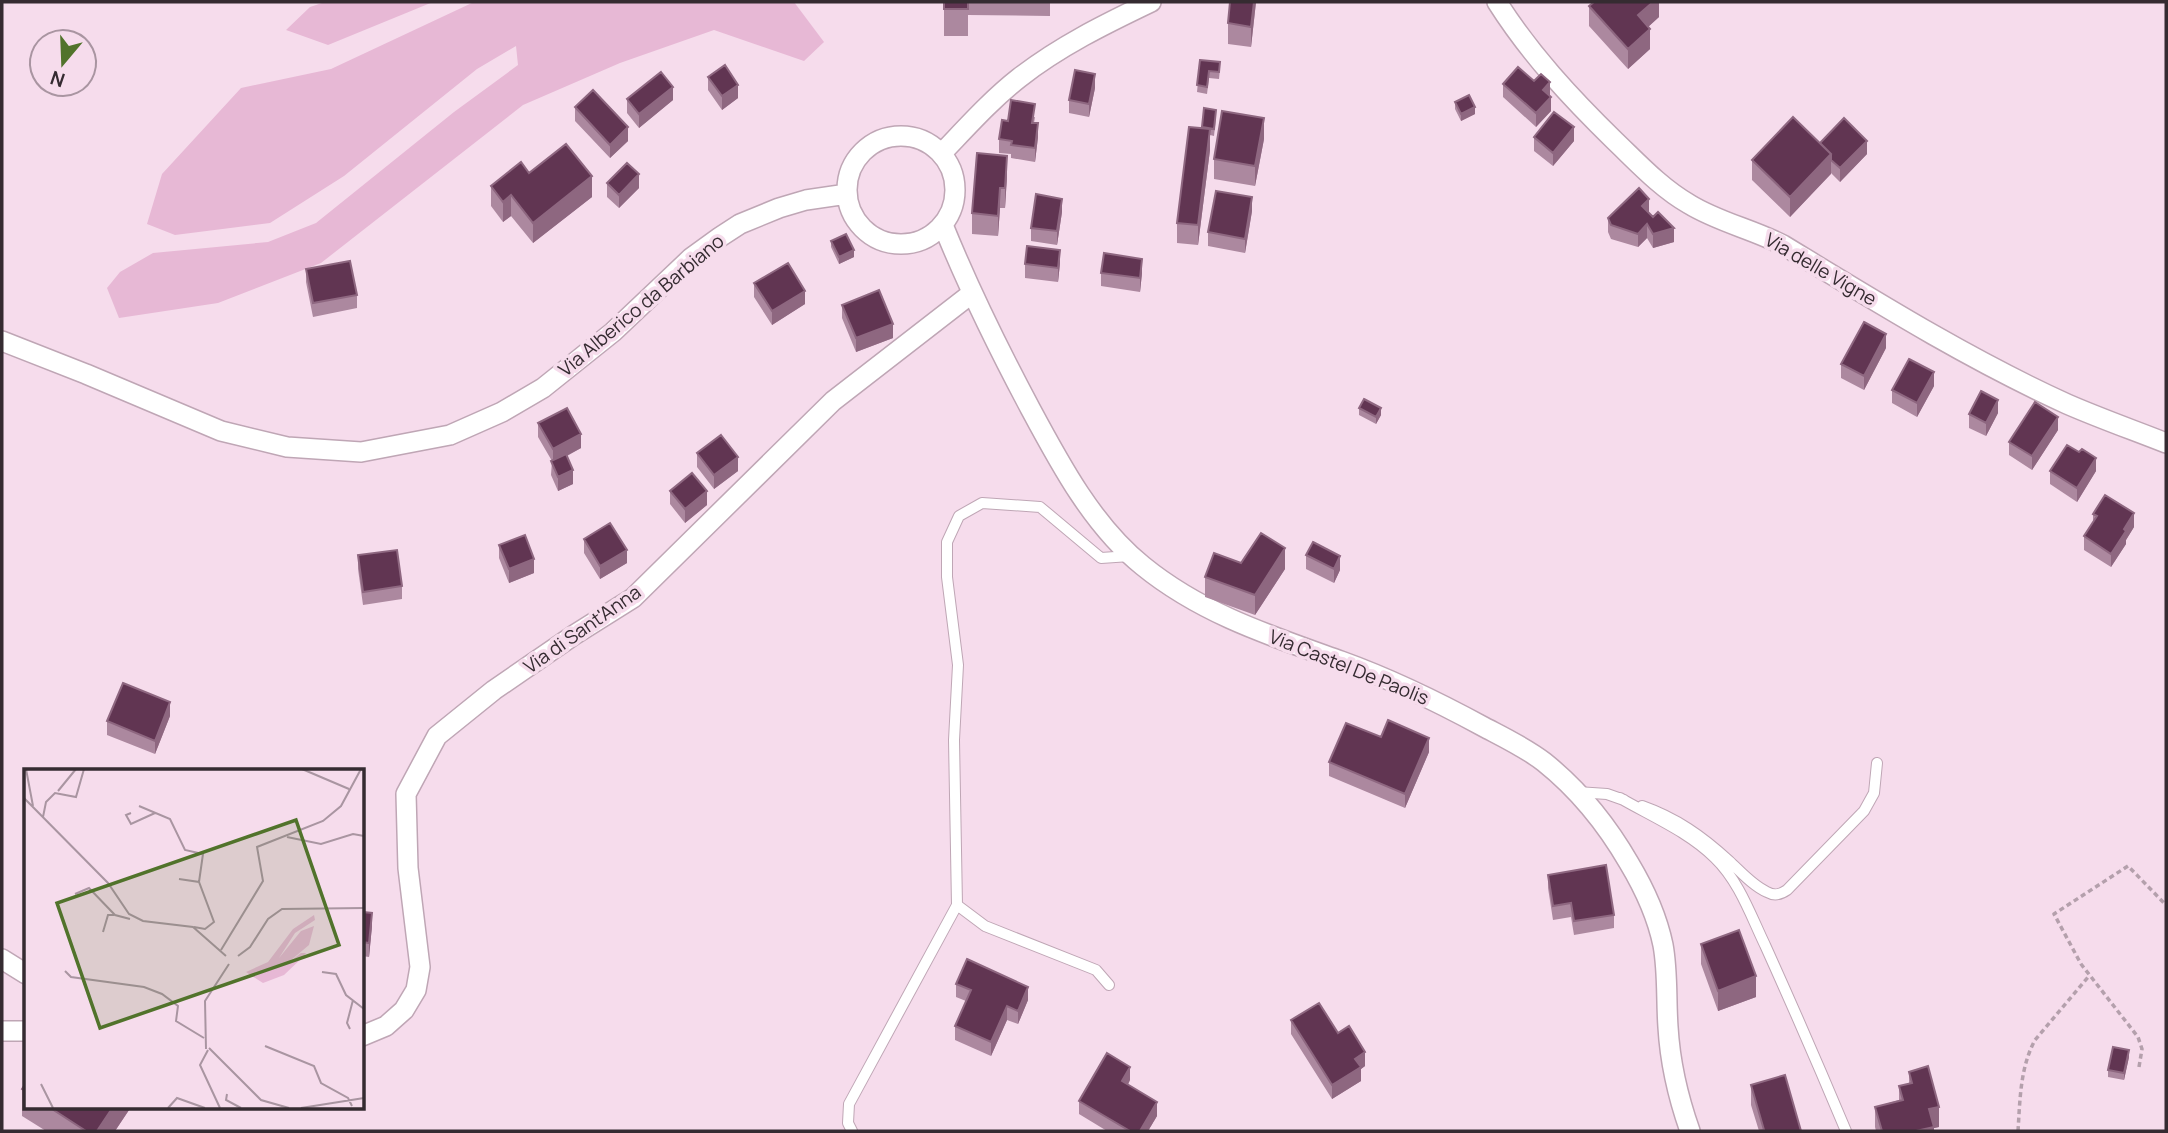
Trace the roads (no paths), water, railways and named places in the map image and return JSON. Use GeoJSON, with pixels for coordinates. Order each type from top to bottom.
{"type":"FeatureCollection","features":[{"type":"Feature","properties":{"kind":"street"},"geometry":{"type":"LineString","coordinates":[[942,153],[984,108],[1036,65],[1093,29],[1151,2]]}},
{"type":"Feature","properties":{"kind":"street","name":"Via delle Vigne"},"geometry":{"type":"LineString","coordinates":[[1497,2],[1535,56],[1572,99],[1647,171],[1686,203],[1710,216],[1783,244],[1967,354],[2040,391],[2166,443]]}},
{"type":"Feature","properties":{"kind":"street"},"geometry":{"type":"LineString","coordinates":[[896,136],[913,137],[942,153],[951,166],[956,181],[952,212],[943,225],[930,237],[912,244],[894,245],[876,239],[861,228],[851,212],[847,194],[848,178],[854,162],[865,149],[879,140],[896,136]]}},
{"type":"Feature","properties":{"kind":"street","name":"Via Alberico da Barbiano"},"geometry":{"type":"LineString","coordinates":[[2,341],[221,431],[287,447],[361,452],[450,435],[502,412],[543,388],[603,340],[691,258],[720,236],[772,210],[806,200],[847,194]]}},
{"type":"Feature","properties":{"kind":"street","name":"Via Castel De Paolis"},"geometry":{"type":"LineString","coordinates":[[943,225],[988,330],[1061,464],[1106,528],[1130,556],[1180,593],[1219,615],[1284,642],[1372,673],[1455,711],[1538,758],[1577,792],[1598,817],[1629,863],[1659,929],[1667,974],[1668,1031],[1673,1070],[1690,1131]]}},
{"type":"Feature","properties":{"kind":"street","name":"Via di Sant'Anna"},"geometry":{"type":"LineString","coordinates":[[364,1035],[386,1026],[404,1010],[416,990],[421,967],[408,868],[407,794],[437,736],[494,690],[573,635],[633,598],[833,401],[971,294]]}},
{"type":"Feature","properties":{"kind":"street"},"geometry":{"type":"LineString","coordinates":[[2,959],[24,973]]}},
{"type":"Feature","properties":{"kind":"street"},"geometry":{"type":"LineString","coordinates":[[2,1031],[24,1031]]}},
{"type":"Feature","properties":{"kind":"lane"},"geometry":{"type":"LineString","coordinates":[[852,1131],[848,1123],[849,1104],[957,905],[954,740],[958,665],[947,542],[959,516],[982,503],[1040,507],[1101,558],[1130,556]]}},
{"type":"Feature","properties":{"kind":"lane"},"geometry":{"type":"LineString","coordinates":[[1577,792],[1607,794],[1654,810],[1684,824],[1760,888],[1774,895],[1780,894],[1795,882],[1864,811],[1874,793],[1877,763]]}},
{"type":"Feature","properties":{"kind":"lane"},"geometry":{"type":"LineString","coordinates":[[1620,798],[1699,845],[1729,874],[1790,1000],[1846,1131]]}},
{"type":"Feature","properties":{"kind":"lane"},"geometry":{"type":"LineString","coordinates":[[957,905],[985,926],[1096,970],[1109,985]]}}]}
